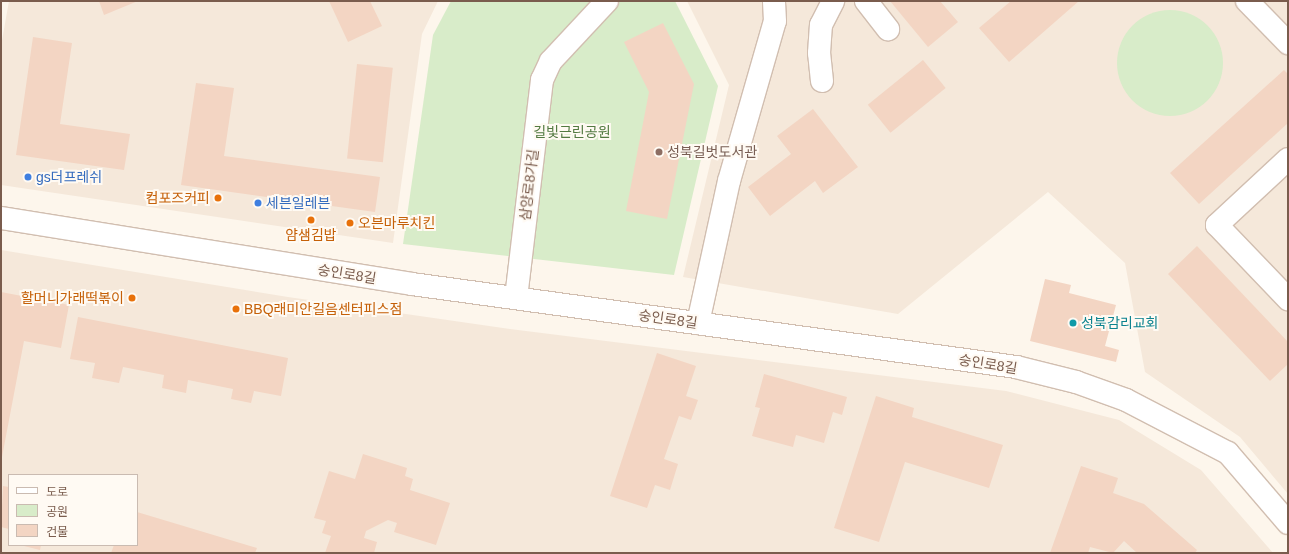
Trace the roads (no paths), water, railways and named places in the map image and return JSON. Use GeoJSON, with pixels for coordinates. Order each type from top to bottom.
{"type":"FeatureCollection","features":[{"type":"Feature","properties":{"kind":"street","name":"삼양로8가길"},"geometry":{"type":"LineString","coordinates":[[516,298],[542,80],[551,61],[607,1]]}},
{"type":"Feature","properties":{"kind":"street"},"geometry":{"type":"LineString","coordinates":[[698,323],[729,181],[775,21],[774,1]]}},
{"type":"Feature","properties":{"kind":"street"},"geometry":{"type":"LineString","coordinates":[[822,81],[819,53],[821,25],[832,1]]}},
{"type":"Feature","properties":{"kind":"street"},"geometry":{"type":"LineString","coordinates":[[866,1],[888,29]]}},
{"type":"Feature","properties":{"kind":"street"},"geometry":{"type":"LineString","coordinates":[[1247,1],[1288,43]]}},
{"type":"Feature","properties":{"kind":"street"},"geometry":{"type":"LineString","coordinates":[[1285,168],[1217,225],[1288,298]]}},
{"type":"Feature","properties":{"kind":"street","name":"숭인로8길"},"geometry":{"type":"LineString","coordinates":[[1,218],[516,298],[1016,367],[1076,382],[1126,400],[1228,453],[1288,523]]}},
{"type":"Feature","properties":{"kind":"place","name":"성북길벗도서관"},"geometry":{"type":"Point","coordinates":[659,152]}},
{"type":"Feature","properties":{"kind":"place","name":"gs더프레쉬"},"geometry":{"type":"Point","coordinates":[28,177]}},
{"type":"Feature","properties":{"kind":"place","name":"컴포즈커피"},"geometry":{"type":"Point","coordinates":[218,198]}},
{"type":"Feature","properties":{"kind":"place","name":"세븐일레븐"},"geometry":{"type":"Point","coordinates":[258,203]}},
{"type":"Feature","properties":{"kind":"place","name":"얌샘김밥"},"geometry":{"type":"Point","coordinates":[311,220]}},
{"type":"Feature","properties":{"kind":"place","name":"오븐마루치킨"},"geometry":{"type":"Point","coordinates":[350,223]}},
{"type":"Feature","properties":{"kind":"place","name":"할머니가래떡볶이"},"geometry":{"type":"Point","coordinates":[132,298]}},
{"type":"Feature","properties":{"kind":"place","name":"BBQ래미안길음센터피스점"},"geometry":{"type":"Point","coordinates":[236,309]}},
{"type":"Feature","properties":{"kind":"place","name":"성북감리교회"},"geometry":{"type":"Point","coordinates":[1073,323]}},
{"type":"Feature","properties":{"kind":"park label","name":"길빛근린공원"},"geometry":{"type":"Point","coordinates":[572,132]}}]}
